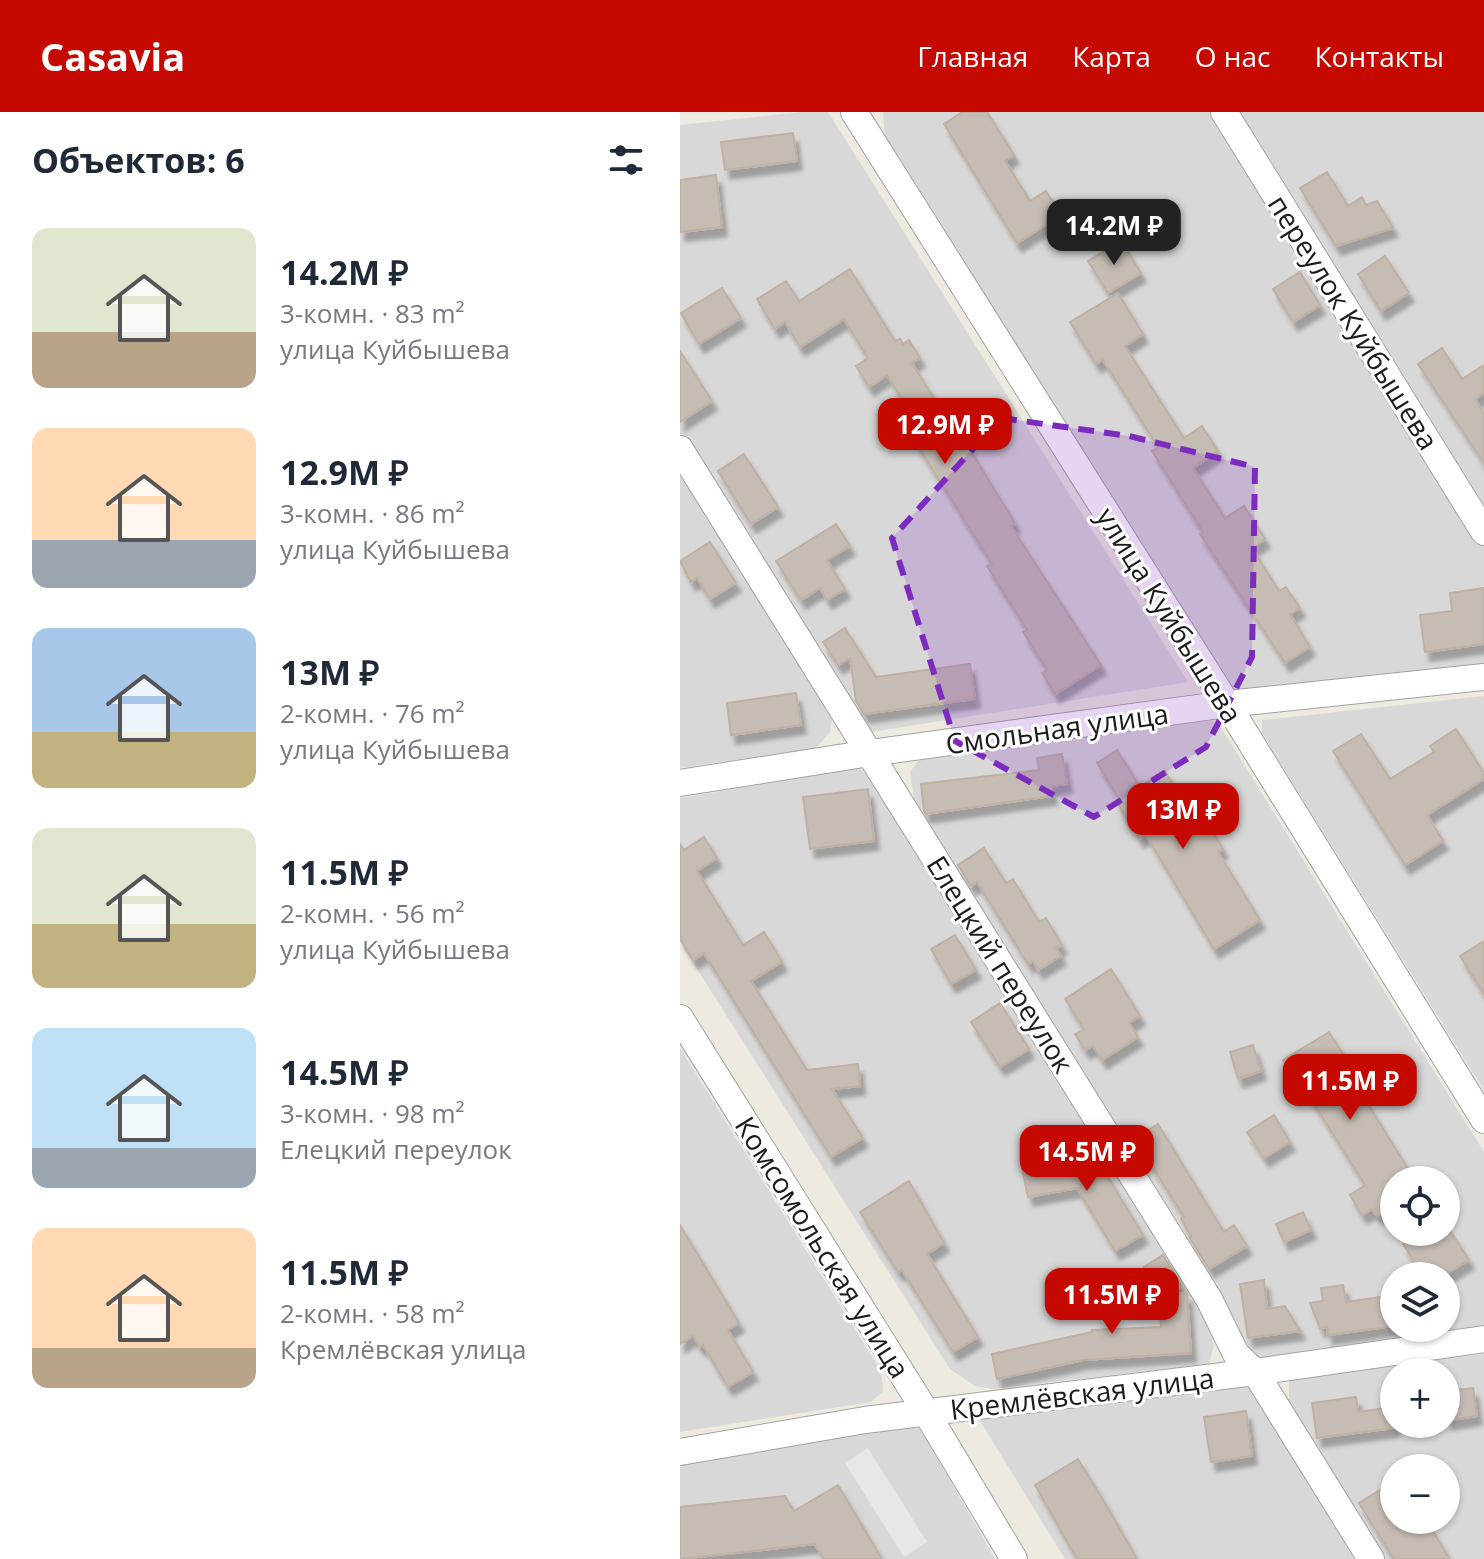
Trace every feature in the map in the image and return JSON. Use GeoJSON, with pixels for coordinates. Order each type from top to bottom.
{"type":"FeatureCollection","features":[{"type":"Feature","properties":{"kind":"street","name":"улица Куйбышева"},"geometry":{"type":"LineString","coordinates":[[854,112],[1227,704],[1484,1120]]}},
{"type":"Feature","properties":{"kind":"street","name":"переулок Куйбышева"},"geometry":{"type":"LineString","coordinates":[[1224,112],[1484,532]]}},
{"type":"Feature","properties":{"kind":"street","name":"Елецкий переулок"},"geometry":{"type":"LineString","coordinates":[[680,449],[1209,1299],[1236,1354],[1255,1372],[1371,1559]]}},
{"type":"Feature","properties":{"kind":"street","name":"Смольная улица"},"geometry":{"type":"LineString","coordinates":[[680,783],[870,753],[1227,704],[1484,677]]}},
{"type":"Feature","properties":{"kind":"street","name":"Комсомольская улица"},"geometry":{"type":"LineString","coordinates":[[680,1018],[1014,1559]]}},
{"type":"Feature","properties":{"kind":"street","name":"Кремлёвская улица"},"geometry":{"type":"LineString","coordinates":[[680,1452],[832,1425],[1255,1372],[1484,1339]]}},
{"type":"Feature","properties":{"kind":"highlighted area"},"geometry":{"type":"Polygon","coordinates":[[[1001,418],[1129,436],[1255,467],[1252,657],[1206,747],[1094,817],[955,741],[892,538],[1001,418]]]}},
{"type":"Feature","properties":{"kind":"shaded area"},"geometry":{"type":"Polygon","coordinates":[[[828,112],[1188,682],[865,733],[680,436],[680,125],[828,112]]]}},
{"type":"Feature","properties":{"kind":"shaded area"},"geometry":{"type":"Polygon","coordinates":[[[883,112],[1217,112],[1484,543],[1484,664],[1254,693],[1235,689],[1222,677],[885,140],[883,112]]]}},
{"type":"Feature","properties":{"kind":"shaded area"},"geometry":{"type":"Polygon","coordinates":[[[1234,112],[1484,112],[1484,513],[1234,112]]]}},
{"type":"Feature","properties":{"kind":"shaded area"},"geometry":{"type":"Polygon","coordinates":[[[680,467],[833,712],[830,732],[816,748],[680,768],[680,467]]]}},
{"type":"Feature","properties":{"kind":"shaded area"},"geometry":{"type":"Polygon","coordinates":[[[1484,696],[1484,1090],[1262,734],[1262,720],[1484,696]]]}},
{"type":"Feature","properties":{"kind":"shaded area"},"geometry":{"type":"Polygon","coordinates":[[[1210,719],[1222,729],[1484,1152],[1484,1325],[1460,1329],[1460,1262],[1380,1262],[1380,1341],[1259,1359],[1243,1353],[1219,1287],[980,909],[917,818],[910,772],[919,760],[1210,719]]]}},
{"type":"Feature","properties":{"kind":"shaded area"},"geometry":{"type":"Polygon","coordinates":[[[859,768],[883,786],[1201,1300],[1214,1346],[1209,1364],[992,1389],[975,1386],[950,1369],[680,942],[680,798],[859,768]]]}},
{"type":"Feature","properties":{"kind":"shaded area"},"geometry":{"type":"Polygon","coordinates":[[[680,1048],[881,1371],[883,1391],[871,1402],[680,1432],[680,1048]]]}},
{"type":"Feature","properties":{"kind":"shaded area"},"geometry":{"type":"Polygon","coordinates":[[[1484,1354],[1484,1559],[1383,1559],[1289,1406],[1289,1378],[1380,1367],[1380,1438],[1460,1438],[1460,1358],[1452,1358],[1484,1354]]]}},
{"type":"Feature","properties":{"kind":"shaded area"},"geometry":{"type":"Polygon","coordinates":[[[1257,1383],[1361,1559],[1065,1559],[977,1416],[1257,1383]]]}},
{"type":"Feature","properties":{"kind":"shaded area"},"geometry":{"type":"Polygon","coordinates":[[[919,1426],[995,1559],[680,1559],[680,1460],[919,1426]]]}},
{"type":"Feature","properties":{"kind":"shaded area"},"geometry":{"type":"Polygon","coordinates":[[[868,1448],[927,1542],[904,1557],[845,1463],[868,1448]]]}},
{"type":"Feature","properties":{"kind":"building"},"geometry":{"type":"Polygon","coordinates":[[[962,112],[987,112],[1014,155],[1005,161],[1030,201],[1046,191],[1061,215],[1017,243],[944,124],[962,112]]]}},
{"type":"Feature","properties":{"kind":"building"},"geometry":{"type":"Polygon","coordinates":[[[793,133],[797,161],[725,170],[721,142],[793,133]]]}},
{"type":"Feature","properties":{"kind":"building"},"geometry":{"type":"Polygon","coordinates":[[[1327,172],[1348,206],[1362,197],[1366,205],[1377,201],[1393,228],[1336,246],[1300,188],[1327,172]]]}},
{"type":"Feature","properties":{"kind":"building"},"geometry":{"type":"Polygon","coordinates":[[[716,175],[722,227],[680,232],[680,180],[716,175]]]}},
{"type":"Feature","properties":{"kind":"building"},"geometry":{"type":"Polygon","coordinates":[[[1121,241],[1141,273],[1108,293],[1088,261],[1121,241]]]}},
{"type":"Feature","properties":{"kind":"building"},"geometry":{"type":"Polygon","coordinates":[[[1385,256],[1409,293],[1381,311],[1358,274],[1385,256]]]}},
{"type":"Feature","properties":{"kind":"building"},"geometry":{"type":"Polygon","coordinates":[[[850,269],[895,341],[900,339],[903,344],[909,340],[920,358],[912,363],[945,416],[948,414],[1015,523],[1011,526],[1101,665],[1055,694],[1042,673],[1047,670],[1023,632],[1027,630],[987,566],[992,564],[912,437],[922,431],[887,375],[869,387],[856,366],[868,358],[844,319],[800,347],[785,322],[775,329],[757,299],[786,281],[799,301],[850,269]]]}},
{"type":"Feature","properties":{"kind":"building"},"geometry":{"type":"Polygon","coordinates":[[[1300,272],[1320,305],[1293,322],[1273,289],[1300,272]]]}},
{"type":"Feature","properties":{"kind":"building"},"geometry":{"type":"Polygon","coordinates":[[[722,288],[741,318],[699,344],[681,313],[722,288]]]}},
{"type":"Feature","properties":{"kind":"building"},"geometry":{"type":"Polygon","coordinates":[[[1118,293],[1143,334],[1125,346],[1184,438],[1202,426],[1218,451],[1193,468],[1225,518],[1244,506],[1265,539],[1252,548],[1279,591],[1286,587],[1300,608],[1290,614],[1310,647],[1285,663],[1200,534],[1203,532],[1152,451],[1158,447],[1103,360],[1096,364],[1070,322],[1118,293]]]}},
{"type":"Feature","properties":{"kind":"building"},"geometry":{"type":"Polygon","coordinates":[[[1442,348],[1462,379],[1484,365],[1484,393],[1475,399],[1484,414],[1484,463],[1418,364],[1442,348]]]}},
{"type":"Feature","properties":{"kind":"building"},"geometry":{"type":"Polygon","coordinates":[[[680,351],[712,401],[680,422],[680,351]]]}},
{"type":"Feature","properties":{"kind":"building"},"geometry":{"type":"Polygon","coordinates":[[[744,454],[778,507],[751,524],[718,471],[744,454]]]}},
{"type":"Feature","properties":{"kind":"building"},"geometry":{"type":"Polygon","coordinates":[[[836,524],[850,546],[827,560],[845,589],[827,600],[820,588],[801,600],[776,561],[836,524]]]}},
{"type":"Feature","properties":{"kind":"building"},"geometry":{"type":"Polygon","coordinates":[[[710,542],[736,583],[710,599],[697,578],[691,582],[680,561],[710,542]]]}},
{"type":"Feature","properties":{"kind":"building"},"geometry":{"type":"Polygon","coordinates":[[[1484,588],[1484,644],[1425,652],[1420,615],[1452,611],[1450,593],[1484,588]]]}},
{"type":"Feature","properties":{"kind":"building"},"geometry":{"type":"Polygon","coordinates":[[[845,628],[876,677],[970,664],[975,699],[864,714],[856,701],[850,658],[838,665],[823,642],[845,628]]]}},
{"type":"Feature","properties":{"kind":"building"},"geometry":{"type":"Polygon","coordinates":[[[796,693],[801,725],[731,735],[727,703],[796,693]]]}},
{"type":"Feature","properties":{"kind":"building"},"geometry":{"type":"Polygon","coordinates":[[[1456,729],[1484,773],[1484,779],[1427,815],[1443,841],[1405,865],[1333,751],[1361,734],[1390,779],[1434,752],[1430,746],[1456,729]]]}},
{"type":"Feature","properties":{"kind":"building"},"geometry":{"type":"Polygon","coordinates":[[[1117,750],[1140,787],[1165,771],[1201,829],[1208,824],[1223,849],[1218,852],[1260,920],[1214,949],[1146,835],[1139,839],[1097,763],[1117,750]]]}},
{"type":"Feature","properties":{"kind":"building"},"geometry":{"type":"Polygon","coordinates":[[[1062,754],[1067,784],[1051,786],[1052,796],[926,814],[924,811],[921,784],[1039,770],[1037,758],[1062,754]]]}},
{"type":"Feature","properties":{"kind":"building"},"geometry":{"type":"Polygon","coordinates":[[[868,789],[874,841],[810,849],[803,797],[868,789]]]}},
{"type":"Feature","properties":{"kind":"building"},"geometry":{"type":"Polygon","coordinates":[[[704,837],[717,858],[697,871],[743,945],[764,932],[782,962],[751,981],[807,1070],[858,1064],[860,1086],[832,1089],[863,1138],[831,1157],[704,953],[693,960],[680,939],[680,844],[684,850],[704,837]]]}},
{"type":"Feature","properties":{"kind":"building"},"geometry":{"type":"Polygon","coordinates":[[[984,848],[1006,883],[1013,879],[1039,922],[1046,918],[1062,945],[1056,948],[1061,956],[1038,970],[1033,961],[1028,964],[977,882],[971,886],[958,865],[984,848]]]}},
{"type":"Feature","properties":{"kind":"building"},"geometry":{"type":"Polygon","coordinates":[[[955,935],[976,970],[951,984],[931,949],[955,935]]]}},
{"type":"Feature","properties":{"kind":"building"},"geometry":{"type":"Polygon","coordinates":[[[1484,941],[1484,994],[1460,956],[1484,941]]]}},
{"type":"Feature","properties":{"kind":"building"},"geometry":{"type":"Polygon","coordinates":[[[1111,969],[1140,1016],[1129,1023],[1138,1037],[1102,1060],[1093,1046],[1085,1050],[1075,1034],[1084,1029],[1065,999],[1111,969]]]}},
{"type":"Feature","properties":{"kind":"building"},"geometry":{"type":"Polygon","coordinates":[[[1000,1003],[1029,1049],[1000,1067],[971,1022],[1000,1003]]]}},
{"type":"Feature","properties":{"kind":"building"},"geometry":{"type":"Polygon","coordinates":[[[1329,1032],[1348,1062],[1343,1064],[1406,1166],[1380,1166],[1380,1214],[1377,1216],[1372,1209],[1362,1215],[1350,1195],[1365,1185],[1283,1060],[1329,1032]]]}},
{"type":"Feature","properties":{"kind":"building"},"geometry":{"type":"Polygon","coordinates":[[[1253,1045],[1261,1071],[1238,1079],[1230,1052],[1253,1045]]]}},
{"type":"Feature","properties":{"kind":"building"},"geometry":{"type":"Polygon","coordinates":[[[1274,1115],[1290,1142],[1264,1158],[1247,1132],[1274,1115]]]}},
{"type":"Feature","properties":{"kind":"building"},"geometry":{"type":"Polygon","coordinates":[[[1158,1124],[1224,1232],[1234,1225],[1247,1246],[1209,1269],[1189,1237],[1181,1219],[1184,1217],[1135,1139],[1158,1124]]]}},
{"type":"Feature","properties":{"kind":"building"},"geometry":{"type":"Polygon","coordinates":[[[1089,1146],[1143,1235],[1115,1251],[1077,1188],[1028,1197],[1022,1168],[1066,1160],[1089,1146]]]}},
{"type":"Feature","properties":{"kind":"building"},"geometry":{"type":"Polygon","coordinates":[[[909,1181],[944,1243],[927,1254],[978,1337],[953,1352],[902,1270],[898,1272],[860,1212],[909,1181]]]}},
{"type":"Feature","properties":{"kind":"building"},"geometry":{"type":"Polygon","coordinates":[[[1303,1212],[1311,1230],[1284,1242],[1276,1224],[1303,1212]]]}},
{"type":"Feature","properties":{"kind":"building"},"geometry":{"type":"Polygon","coordinates":[[[680,1225],[739,1323],[728,1330],[753,1372],[728,1387],[703,1345],[700,1347],[693,1336],[680,1344],[680,1225]]]}},
{"type":"Feature","properties":{"kind":"building"},"geometry":{"type":"Polygon","coordinates":[[[1404,1246],[1460,1246],[1469,1260],[1460,1266],[1460,1262],[1414,1262],[1404,1246]]]}},
{"type":"Feature","properties":{"kind":"building"},"geometry":{"type":"Polygon","coordinates":[[[1163,1255],[1182,1286],[1168,1295],[1187,1293],[1191,1353],[1083,1360],[997,1379],[992,1354],[1092,1330],[1161,1327],[1159,1296],[1163,1295],[1144,1267],[1163,1255]]]}},
{"type":"Feature","properties":{"kind":"building"},"geometry":{"type":"Polygon","coordinates":[[[1264,1280],[1267,1309],[1285,1306],[1300,1331],[1248,1338],[1240,1284],[1264,1280]]]}},
{"type":"Feature","properties":{"kind":"building"},"geometry":{"type":"Polygon","coordinates":[[[1343,1285],[1346,1302],[1380,1297],[1380,1328],[1328,1335],[1327,1327],[1320,1328],[1310,1303],[1323,1301],[1321,1288],[1343,1285]]]}},
{"type":"Feature","properties":{"kind":"building"},"geometry":{"type":"Polygon","coordinates":[[[1473,1388],[1477,1416],[1460,1419],[1460,1389],[1473,1388]]]}},
{"type":"Feature","properties":{"kind":"building"},"geometry":{"type":"Polygon","coordinates":[[[1356,1397],[1358,1412],[1380,1409],[1380,1430],[1317,1438],[1312,1403],[1356,1397]]]}},
{"type":"Feature","properties":{"kind":"building"},"geometry":{"type":"Polygon","coordinates":[[[1246,1411],[1252,1456],[1211,1462],[1204,1417],[1246,1411]]]}},
{"type":"Feature","properties":{"kind":"building"},"geometry":{"type":"Polygon","coordinates":[[[1078,1459],[1137,1559],[1078,1559],[1069,1545],[1035,1485],[1078,1459]]]}},
{"type":"Feature","properties":{"kind":"building"},"geometry":{"type":"Polygon","coordinates":[[[838,1485],[882,1559],[824,1559],[815,1544],[680,1559],[680,1507],[785,1496],[794,1511],[838,1485]]]}},
{"type":"Feature","properties":{"kind":"building"},"geometry":{"type":"Polygon","coordinates":[[[1380,1490],[1380,1534],[1435,1534],[1450,1559],[1394,1559],[1359,1503],[1380,1490]]]}}]}
